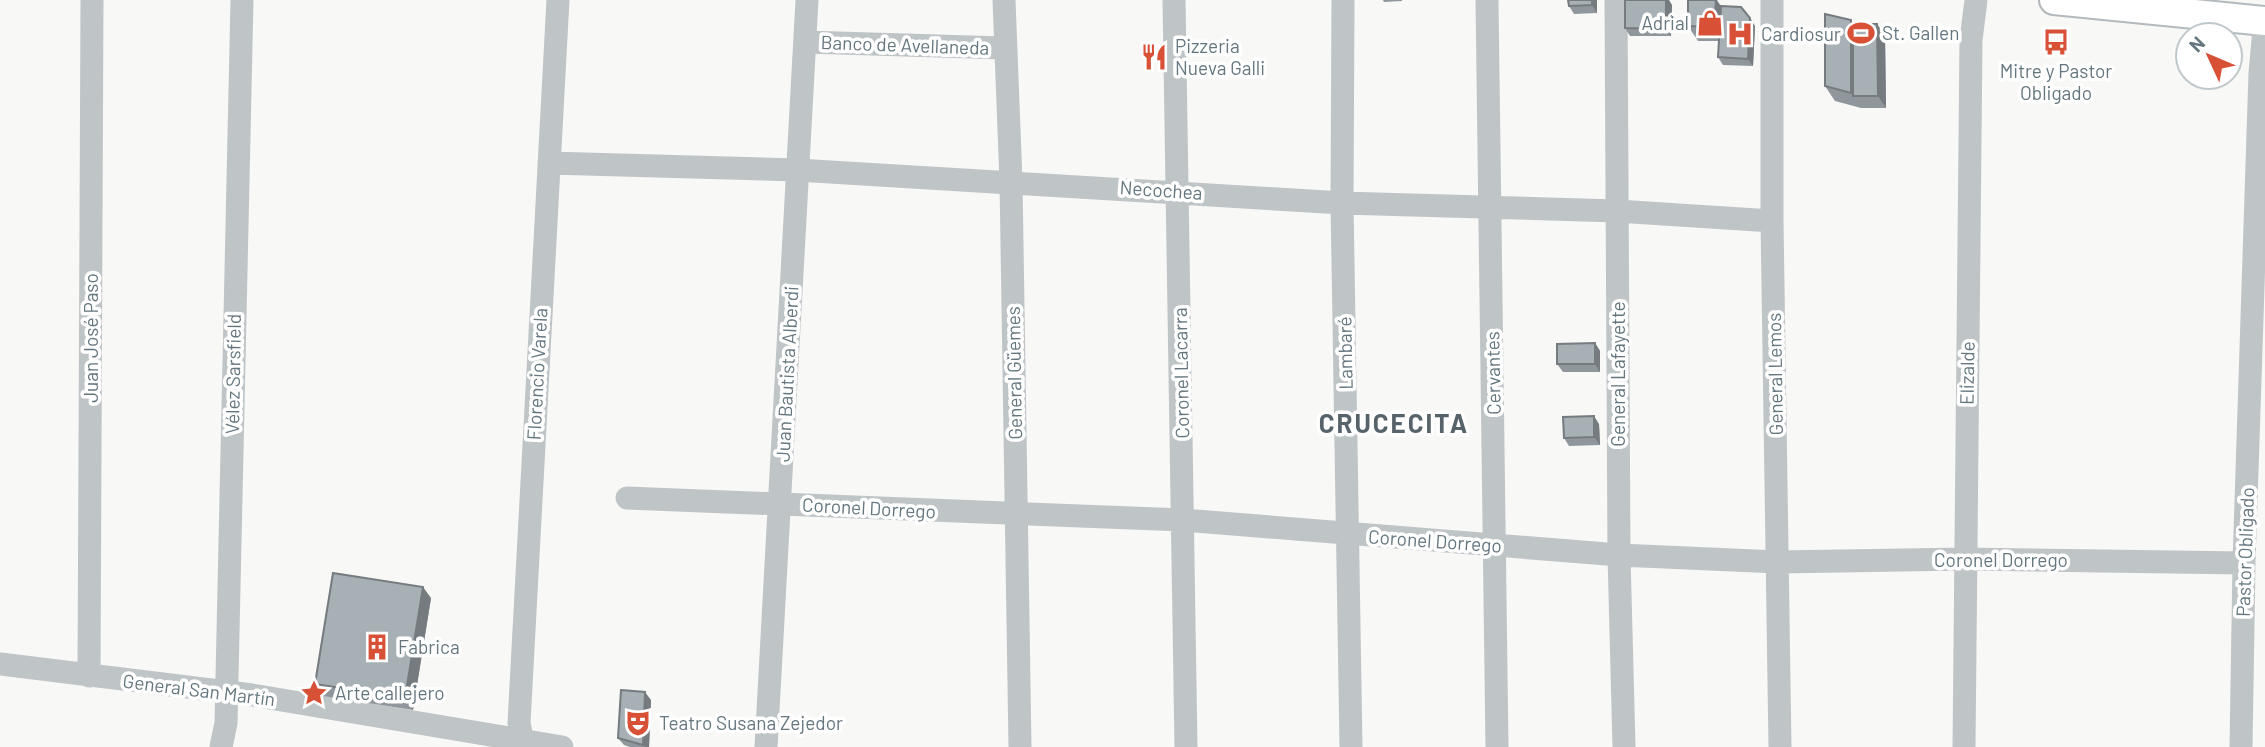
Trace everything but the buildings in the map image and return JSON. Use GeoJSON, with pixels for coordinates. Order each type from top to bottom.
{"type":"FeatureCollection","features":[{"type":"Feature","properties":{"kind":"main road"},"geometry":{"type":"LineString","coordinates":[[2054,0],[2265,20]]}},
{"type":"Feature","properties":{"kind":"street","name":"Juan José Paso"},"geometry":{"type":"LineString","coordinates":[[89,676],[92,0]]}},
{"type":"Feature","properties":{"kind":"street","name":"Vélez Sarsfield"},"geometry":{"type":"LineString","coordinates":[[221,747],[226,723],[242,0]]}},
{"type":"Feature","properties":{"kind":"street","name":"Florencio Varela"},"geometry":{"type":"LineString","coordinates":[[523,743],[519,723],[558,0]]}},
{"type":"Feature","properties":{"kind":"street","name":"Juan Bautista Alberdi"},"geometry":{"type":"LineString","coordinates":[[766,747],[807,0]]}},
{"type":"Feature","properties":{"kind":"street","name":"General Güemes"},"geometry":{"type":"LineString","coordinates":[[1004,0],[1011,181],[1020,747]]}},
{"type":"Feature","properties":{"kind":"street","name":"Coronel Lacarra"},"geometry":{"type":"LineString","coordinates":[[1174,0],[1186,747]]}},
{"type":"Feature","properties":{"kind":"street","name":"Lambaré"},"geometry":{"type":"LineString","coordinates":[[1343,0],[1342,203],[1351,747]]}},
{"type":"Feature","properties":{"kind":"street","name":"Cervantes"},"geometry":{"type":"LineString","coordinates":[[1487,0],[1497,747]]}},
{"type":"Feature","properties":{"kind":"street","name":"General Lafayette"},"geometry":{"type":"LineString","coordinates":[[1616,0],[1619,555],[1625,747]]}},
{"type":"Feature","properties":{"kind":"street","name":"General Lemos"},"geometry":{"type":"LineString","coordinates":[[1772,0],[1772,221],[1780,747]]}},
{"type":"Feature","properties":{"kind":"street","name":"Elizalde"},"geometry":{"type":"LineString","coordinates":[[1964,747],[1971,40],[1976,0]]}},
{"type":"Feature","properties":{"kind":"street","name":"Pastor Obligado"},"geometry":{"type":"LineString","coordinates":[[2241,747],[2244,563],[2257,438],[2260,73],[2265,20]]}},
{"type":"Feature","properties":{"kind":"street","name":"Banco de Avellaneda"},"geometry":{"type":"LineString","coordinates":[[805,42],[1004,48]]}},
{"type":"Feature","properties":{"kind":"street","name":"Necochea"},"geometry":{"type":"LineString","coordinates":[[548,163],[797,170],[1179,191],[1342,203],[1617,211],[1772,221]]}},
{"type":"Feature","properties":{"kind":"street","name":"Coronel Dorrego"},"geometry":{"type":"LineString","coordinates":[[627,498],[1183,520],[1619,555],[1778,562],[1965,559],[2244,563]]}},
{"type":"Feature","properties":{"kind":"street","name":"General San Martín"},"geometry":{"type":"LineString","coordinates":[[0,664],[226,693],[523,743],[562,747]]}},
{"type":"Feature","properties":{"kind":"place","name":"Adrial"},"geometry":{"type":"Point","coordinates":[1710,23]}},
{"type":"Feature","properties":{"kind":"place","name":"St. Gallen"},"geometry":{"type":"Point","coordinates":[1861,33]}},
{"type":"Feature","properties":{"kind":"place","name":"Cardiosur"},"geometry":{"type":"Point","coordinates":[1740,34]}},
{"type":"Feature","properties":{"kind":"place","name":"Mitre y Pastor Obligado"},"geometry":{"type":"Point","coordinates":[2056,42]}},
{"type":"Feature","properties":{"kind":"place","name":"Pizzeria Nueva Galli"},"geometry":{"type":"Point","coordinates":[1154,57]}},
{"type":"Feature","properties":{"kind":"place","name":"Fabrica"},"geometry":{"type":"Point","coordinates":[377,647]}},
{"type":"Feature","properties":{"kind":"place","name":"Arte callejero"},"geometry":{"type":"Point","coordinates":[314,693]}},
{"type":"Feature","properties":{"kind":"place","name":"Teatro Susana Zejedor"},"geometry":{"type":"Point","coordinates":[638,723]}},
{"type":"Feature","properties":{"kind":"district","name":"CRUCECITA"},"geometry":{"type":"Point","coordinates":[1394,424]}}]}
